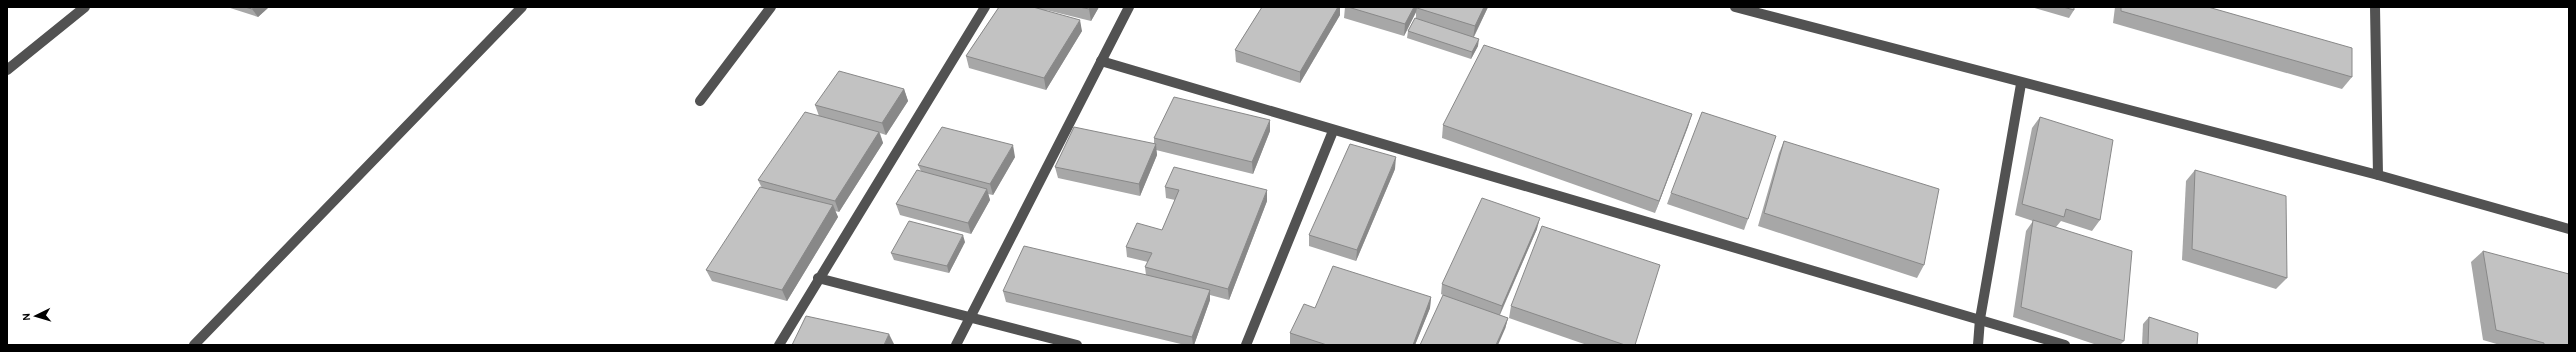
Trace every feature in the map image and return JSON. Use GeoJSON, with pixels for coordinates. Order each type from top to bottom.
{"type":"FeatureCollection","features":[{"type":"Feature","properties":{"kind":"street"},"geometry":{"type":"LineString","coordinates":[[7,70],[85,7]]}},
{"type":"Feature","properties":{"kind":"street"},"geometry":{"type":"LineString","coordinates":[[194,345],[522,7]]}},
{"type":"Feature","properties":{"kind":"street"},"geometry":{"type":"LineString","coordinates":[[700,102],[771,7]]}},
{"type":"Feature","properties":{"kind":"street"},"geometry":{"type":"LineString","coordinates":[[778,345],[985,7]]}},
{"type":"Feature","properties":{"kind":"street"},"geometry":{"type":"LineString","coordinates":[[956,345],[1129,7]]}},
{"type":"Feature","properties":{"kind":"street"},"geometry":{"type":"LineString","coordinates":[[1735,7],[2022,84],[2378,175],[2569,229]]}},
{"type":"Feature","properties":{"kind":"street"},"geometry":{"type":"LineString","coordinates":[[2375,7],[2378,175]]}},
{"type":"Feature","properties":{"kind":"street"},"geometry":{"type":"LineString","coordinates":[[1101,61],[1333,131],[2065,345]]}},
{"type":"Feature","properties":{"kind":"street"},"geometry":{"type":"LineString","coordinates":[[1978,345],[1980,319],[2022,84]]}},
{"type":"Feature","properties":{"kind":"street"},"geometry":{"type":"LineString","coordinates":[[1246,345],[1333,131]]}},
{"type":"Feature","properties":{"kind":"street"},"geometry":{"type":"LineString","coordinates":[[818,278],[1077,345]]}},
{"type":"Feature","properties":{"kind":"building"},"geometry":{"type":"Polygon","coordinates":[[[999,7],[1033,7],[1080,20],[1044,78],[966,56],[999,7]]]}},
{"type":"Feature","properties":{"kind":"building"},"geometry":{"type":"Polygon","coordinates":[[[1079,7],[1091,7],[1089,9],[1079,7]]]}},
{"type":"Feature","properties":{"kind":"building"},"geometry":{"type":"Polygon","coordinates":[[[1262,7],[1338,7],[1300,72],[1235,50],[1262,7]]]}},
{"type":"Feature","properties":{"kind":"building"},"geometry":{"type":"Polygon","coordinates":[[[1348,7],[1414,7],[1405,24],[1348,7]]]}},
{"type":"Feature","properties":{"kind":"building"},"geometry":{"type":"Polygon","coordinates":[[[1417,7],[1484,7],[1475,26],[1417,7]]]}},
{"type":"Feature","properties":{"kind":"building"},"geometry":{"type":"Polygon","coordinates":[[[2063,7],[2074,7],[2074,10],[2063,7]]]}},
{"type":"Feature","properties":{"kind":"building"},"geometry":{"type":"Polygon","coordinates":[[[2121,7],[2208,7],[2352,48],[2352,77],[2121,11],[2121,7]]]}},
{"type":"Feature","properties":{"kind":"building"},"geometry":{"type":"Polygon","coordinates":[[[1415,18],[1479,39],[1472,52],[1408,31],[1415,18]]]}},
{"type":"Feature","properties":{"kind":"building"},"geometry":{"type":"Polygon","coordinates":[[[1484,45],[1692,114],[1659,201],[1443,125],[1484,45]]]}},
{"type":"Feature","properties":{"kind":"building"},"geometry":{"type":"Polygon","coordinates":[[[839,71],[904,89],[882,123],[815,105],[839,71]]]}},
{"type":"Feature","properties":{"kind":"building"},"geometry":{"type":"Polygon","coordinates":[[[1174,97],[1270,120],[1252,162],[1154,138],[1174,97]]]}},
{"type":"Feature","properties":{"kind":"building"},"geometry":{"type":"Polygon","coordinates":[[[805,112],[879,132],[835,201],[758,180],[805,112]]]}},
{"type":"Feature","properties":{"kind":"building"},"geometry":{"type":"Polygon","coordinates":[[[1702,112],[1776,136],[1748,219],[1671,193],[1702,112]]]}},
{"type":"Feature","properties":{"kind":"building"},"geometry":{"type":"Polygon","coordinates":[[[2040,117],[2113,140],[2100,220],[2066,209],[2064,217],[2022,204],[2040,117]]]}},
{"type":"Feature","properties":{"kind":"building"},"geometry":{"type":"Polygon","coordinates":[[[942,127],[1013,145],[990,184],[918,165],[942,127]]]}},
{"type":"Feature","properties":{"kind":"building"},"geometry":{"type":"Polygon","coordinates":[[[1074,127],[1156,144],[1139,184],[1055,167],[1074,127]]]}},
{"type":"Feature","properties":{"kind":"building"},"geometry":{"type":"Polygon","coordinates":[[[1784,141],[1939,189],[1924,265],[1764,213],[1784,141]]]}},
{"type":"Feature","properties":{"kind":"building"},"geometry":{"type":"Polygon","coordinates":[[[1350,144],[1396,157],[1357,250],[1309,235],[1350,144]]]}},
{"type":"Feature","properties":{"kind":"building"},"geometry":{"type":"Polygon","coordinates":[[[1174,167],[1267,190],[1228,289],[1145,267],[1152,253],[1126,247],[1137,223],[1162,230],[1179,190],[1165,187],[1174,167]]]}},
{"type":"Feature","properties":{"kind":"building"},"geometry":{"type":"Polygon","coordinates":[[[917,170],[987,189],[968,223],[896,204],[917,170]]]}},
{"type":"Feature","properties":{"kind":"building"},"geometry":{"type":"Polygon","coordinates":[[[2195,170],[2286,196],[2287,278],[2192,249],[2195,170]]]}},
{"type":"Feature","properties":{"kind":"building"},"geometry":{"type":"Polygon","coordinates":[[[760,187],[833,205],[782,290],[706,270],[760,187]]]}},
{"type":"Feature","properties":{"kind":"building"},"geometry":{"type":"Polygon","coordinates":[[[1482,198],[1540,218],[1502,306],[1442,284],[1482,198]]]}},
{"type":"Feature","properties":{"kind":"building"},"geometry":{"type":"Polygon","coordinates":[[[2033,220],[2132,251],[2124,341],[2021,307],[2033,220]]]}},
{"type":"Feature","properties":{"kind":"building"},"geometry":{"type":"Polygon","coordinates":[[[909,221],[963,235],[947,266],[891,253],[909,221]]]}},
{"type":"Feature","properties":{"kind":"building"},"geometry":{"type":"Polygon","coordinates":[[[1542,226],[1660,265],[1635,345],[1625,345],[1511,306],[1542,226]]]}},
{"type":"Feature","properties":{"kind":"building"},"geometry":{"type":"Polygon","coordinates":[[[1024,246],[1210,290],[1192,337],[1003,291],[1024,246]]]}},
{"type":"Feature","properties":{"kind":"building"},"geometry":{"type":"Polygon","coordinates":[[[2483,251],[2569,274],[2569,345],[2544,345],[2544,343],[2496,330],[2483,251]]]}},
{"type":"Feature","properties":{"kind":"building"},"geometry":{"type":"Polygon","coordinates":[[[1333,266],[1431,297],[1413,345],[1327,345],[1290,333],[1304,304],[1315,308],[1333,266]]]}},
{"type":"Feature","properties":{"kind":"building"},"geometry":{"type":"Polygon","coordinates":[[[1443,295],[1508,318],[1496,345],[1420,345],[1443,295]]]}},
{"type":"Feature","properties":{"kind":"building"},"geometry":{"type":"Polygon","coordinates":[[[806,316],[889,334],[884,345],[792,345],[806,316]]]}},
{"type":"Feature","properties":{"kind":"building"},"geometry":{"type":"Polygon","coordinates":[[[2149,317],[2198,333],[2197,345],[2148,345],[2149,317]]]}}]}
